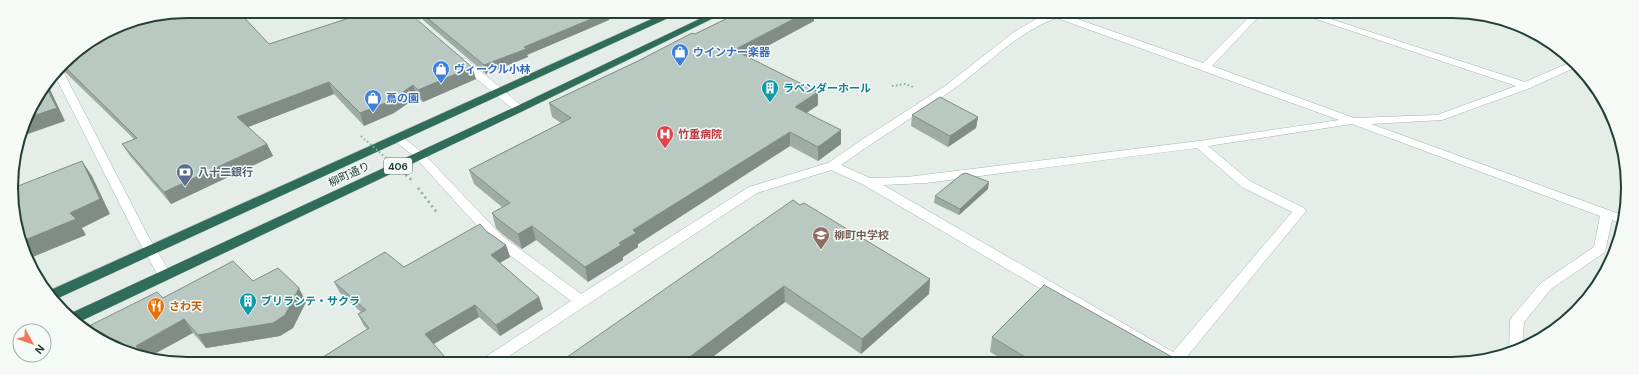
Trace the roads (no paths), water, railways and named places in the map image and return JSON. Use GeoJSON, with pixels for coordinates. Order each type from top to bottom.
{"type":"FeatureCollection","features":[{"type":"Feature","properties":{"kind":"highway","name":"柳町通り"},"geometry":{"type":"LineString","coordinates":[[55,293],[661,18]]}},
{"type":"Feature","properties":{"kind":"highway","name":"柳町通り"},"geometry":{"type":"LineString","coordinates":[[78,316],[419,155],[519,110],[709,18]]}},
{"type":"Feature","properties":{"kind":"street"},"geometry":{"type":"LineString","coordinates":[[412,18],[416,22],[423,18]]}},
{"type":"Feature","properties":{"kind":"street"},"geometry":{"type":"LineString","coordinates":[[497,357],[752,190],[832,166],[867,141],[949,88],[1017,34],[1045,18]]}},
{"type":"Feature","properties":{"kind":"street"},"geometry":{"type":"LineString","coordinates":[[1069,18],[1619,218]]}},
{"type":"Feature","properties":{"kind":"street"},"geometry":{"type":"LineString","coordinates":[[1205,67],[1253,18]]}},
{"type":"Feature","properties":{"kind":"street"},"geometry":{"type":"LineString","coordinates":[[1317,18],[1526,86]]}},
{"type":"Feature","properties":{"kind":"street"},"geometry":{"type":"LineString","coordinates":[[453,54],[519,110]]}},
{"type":"Feature","properties":{"kind":"street"},"geometry":{"type":"LineString","coordinates":[[868,182],[907,181],[1199,144],[1352,121],[1438,118],[1526,86],[1569,66]]}},
{"type":"Feature","properties":{"kind":"street"},"geometry":{"type":"LineString","coordinates":[[60,76],[150,251],[165,276]]}},
{"type":"Feature","properties":{"kind":"street"},"geometry":{"type":"LineString","coordinates":[[397,138],[419,155],[496,238],[581,301]]}},
{"type":"Feature","properties":{"kind":"street"},"geometry":{"type":"LineString","coordinates":[[1181,357],[1300,211],[1246,184],[1199,144]]}},
{"type":"Feature","properties":{"kind":"street"},"geometry":{"type":"LineString","coordinates":[[832,166],[868,182],[1171,357]]}},
{"type":"Feature","properties":{"kind":"street"},"geometry":{"type":"LineString","coordinates":[[1515,344],[1517,321],[1546,286],[1600,249],[1607,214]]}},
{"type":"Feature","properties":{"kind":"place","name":"ウインナー楽器"},"geometry":{"type":"Point","coordinates":[680,67]}},
{"type":"Feature","properties":{"kind":"place","name":"ヴィークル小林"},"geometry":{"type":"Point","coordinates":[441,84]}},
{"type":"Feature","properties":{"kind":"place","name":"ラベンダーホール"},"geometry":{"type":"Point","coordinates":[770,103]}},
{"type":"Feature","properties":{"kind":"place","name":"蔦の園"},"geometry":{"type":"Point","coordinates":[373,113]}},
{"type":"Feature","properties":{"kind":"place","name":"竹重病院"},"geometry":{"type":"Point","coordinates":[665,149]}},
{"type":"Feature","properties":{"kind":"place","name":"八十二銀行"},"geometry":{"type":"Point","coordinates":[185,187]}},
{"type":"Feature","properties":{"kind":"place","name":"柳町中学校"},"geometry":{"type":"Point","coordinates":[821,250]}},
{"type":"Feature","properties":{"kind":"place","name":"ブリランテ・サクラ"},"geometry":{"type":"Point","coordinates":[248,316]}},
{"type":"Feature","properties":{"kind":"place","name":"さわ天"},"geometry":{"type":"Point","coordinates":[156,321]}}]}
